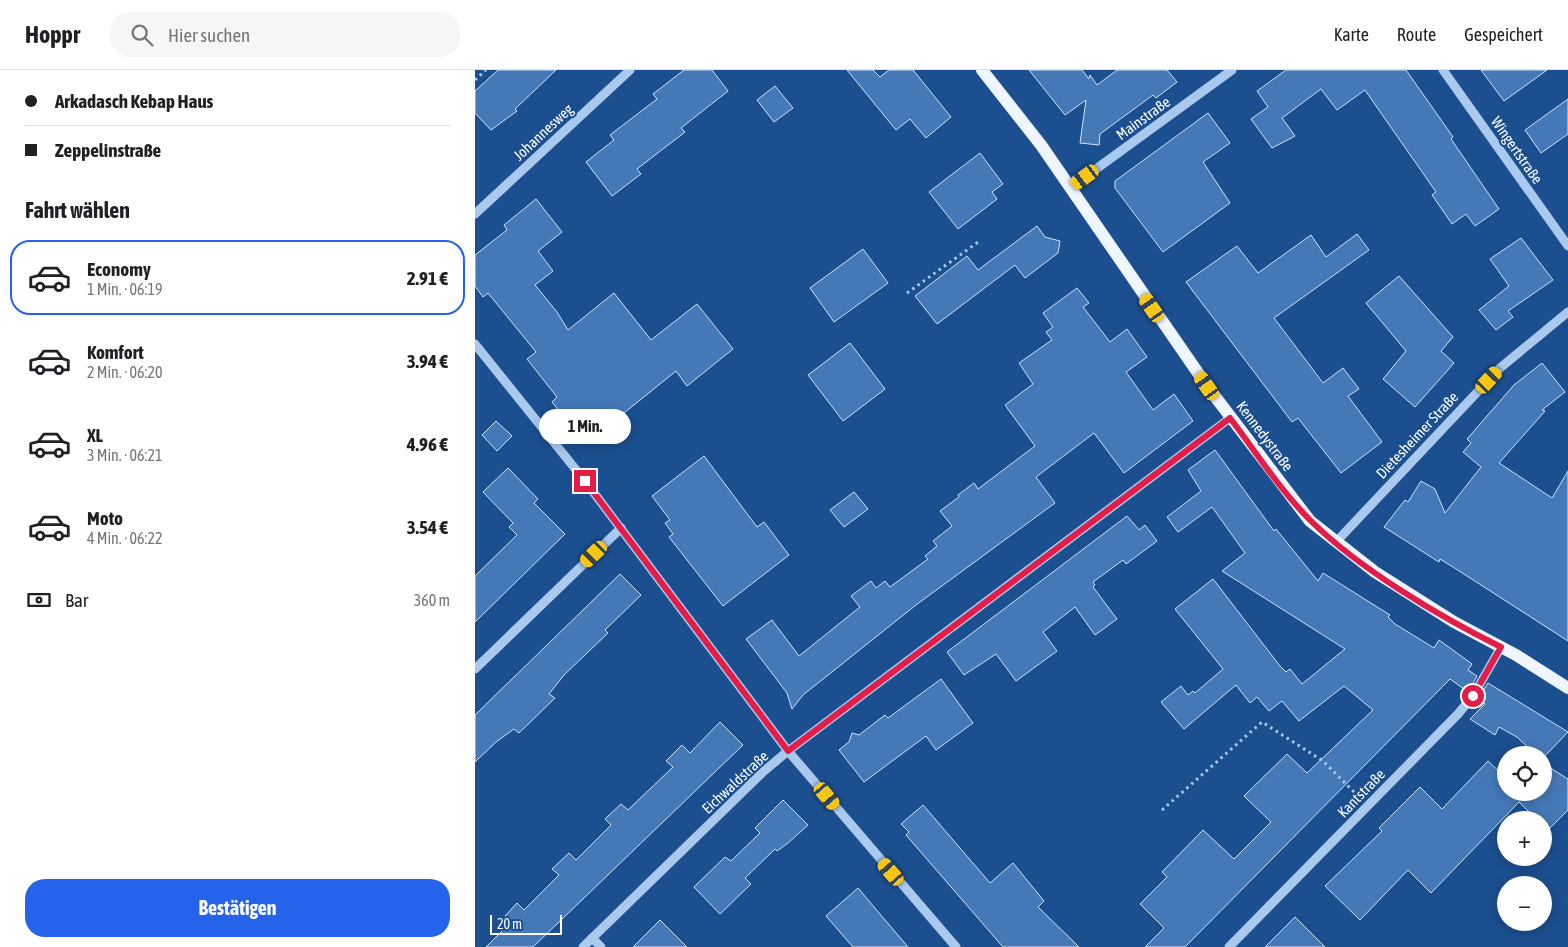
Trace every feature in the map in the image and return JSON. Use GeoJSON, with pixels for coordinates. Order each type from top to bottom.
{"type":"FeatureCollection","features":[{"type":"Feature","properties":{"kind":"main road","name":"Kennedystraße"},"geometry":{"type":"LineString","coordinates":[[982,70],[1041,145],[1230,418],[1310,520],[1375,572],[1454,622],[1501,647],[1568,688]]}},
{"type":"Feature","properties":{"kind":"street","name":"Johannesweg"},"geometry":{"type":"LineString","coordinates":[[475,214],[630,70]]}},
{"type":"Feature","properties":{"kind":"street","name":"Mainstraße"},"geometry":{"type":"LineString","coordinates":[[1070,188],[1232,70]]}},
{"type":"Feature","properties":{"kind":"street","name":"Wingertstraße"},"geometry":{"type":"LineString","coordinates":[[1443,70],[1568,246]]}},
{"type":"Feature","properties":{"kind":"street","name":"Dietesheimer Straße"},"geometry":{"type":"LineString","coordinates":[[1336,542],[1500,368],[1568,312]]}},
{"type":"Feature","properties":{"kind":"street"},"geometry":{"type":"LineString","coordinates":[[475,344],[621,528],[788,751],[956,947]]}},
{"type":"Feature","properties":{"kind":"street","name":"Eichwaldstraße"},"geometry":{"type":"LineString","coordinates":[[583,947],[757,778],[788,751],[1230,418]]}},
{"type":"Feature","properties":{"kind":"street"},"geometry":{"type":"LineString","coordinates":[[475,669],[621,528]]}},
{"type":"Feature","properties":{"kind":"street","name":"Kantstraße"},"geometry":{"type":"LineString","coordinates":[[1229,947],[1458,714],[1473,696],[1501,647]]}},
{"type":"Feature","properties":{"kind":"street"},"geometry":{"type":"LineString","coordinates":[[593,938],[601,947]]}},
{"type":"Feature","properties":{"kind":"path"},"geometry":{"type":"LineString","coordinates":[[475,80],[486,70]]}},
{"type":"Feature","properties":{"kind":"path"},"geometry":{"type":"LineString","coordinates":[[907,294],[981,240]]}},
{"type":"Feature","properties":{"kind":"path"},"geometry":{"type":"LineString","coordinates":[[1162,810],[1262,722],[1323,761],[1368,806]]}},
{"type":"Feature","properties":{"kind":"building"},"geometry":{"type":"Polygon","coordinates":[[[498,70],[556,70],[515,109],[517,111],[491,130],[475,113],[475,91],[498,70]]]}},
{"type":"Feature","properties":{"kind":"building"},"geometry":{"type":"Polygon","coordinates":[[[684,70],[712,70],[728,91],[681,128],[685,132],[637,169],[641,174],[612,196],[586,162],[614,140],[610,135],[657,99],[653,94],[684,70]]]}},
{"type":"Feature","properties":{"kind":"building"},"geometry":{"type":"Polygon","coordinates":[[[847,70],[873,70],[880,77],[889,70],[913,70],[951,117],[926,138],[910,119],[896,130],[847,70]]]}},
{"type":"Feature","properties":{"kind":"building"},"geometry":{"type":"Polygon","coordinates":[[[1029,70],[1082,70],[1089,79],[1090,75],[1097,85],[1117,70],[1167,70],[1177,82],[1156,98],[1153,95],[1100,134],[1099,145],[1080,143],[1086,100],[1065,115],[1029,70]]]}},
{"type":"Feature","properties":{"kind":"building"},"geometry":{"type":"Polygon","coordinates":[[[1286,70],[1406,70],[1453,137],[1451,139],[1499,209],[1475,226],[1466,214],[1452,224],[1432,195],[1436,192],[1365,90],[1337,110],[1321,89],[1282,118],[1295,136],[1272,148],[1251,119],[1268,107],[1257,91],[1286,70]]]}},
{"type":"Feature","properties":{"kind":"building"},"geometry":{"type":"Polygon","coordinates":[[[1481,70],[1547,70],[1504,101],[1481,70]]]}},
{"type":"Feature","properties":{"kind":"building"},"geometry":{"type":"Polygon","coordinates":[[[775,86],[793,108],[774,122],[757,100],[775,86]]]}},
{"type":"Feature","properties":{"kind":"building"},"geometry":{"type":"Polygon","coordinates":[[[1568,99],[1568,134],[1541,153],[1525,130],[1568,99]]]}},
{"type":"Feature","properties":{"kind":"building"},"geometry":{"type":"Polygon","coordinates":[[[1208,113],[1230,143],[1203,162],[1230,203],[1163,252],[1115,188],[1115,181],[1208,113]]]}},
{"type":"Feature","properties":{"kind":"building"},"geometry":{"type":"Polygon","coordinates":[[[980,153],[1003,184],[992,192],[997,199],[958,229],[929,192],[980,153]]]}},
{"type":"Feature","properties":{"kind":"building"},"geometry":{"type":"Polygon","coordinates":[[[536,199],[562,232],[538,251],[553,271],[535,285],[557,312],[568,330],[614,293],[651,340],[697,304],[733,349],[687,386],[676,371],[593,438],[581,423],[573,429],[552,402],[557,397],[527,359],[536,352],[488,293],[483,297],[475,286],[475,255],[507,230],[504,225],[536,199]]]}},
{"type":"Feature","properties":{"kind":"building"},"geometry":{"type":"Polygon","coordinates":[[[1037,226],[1045,237],[1060,241],[1058,253],[1025,278],[1015,265],[937,324],[915,296],[967,256],[978,270],[1037,226]]]}},
{"type":"Feature","properties":{"kind":"building"},"geometry":{"type":"Polygon","coordinates":[[[1357,234],[1369,250],[1274,318],[1323,383],[1343,368],[1359,389],[1348,396],[1382,442],[1341,473],[1298,418],[1292,422],[1186,282],[1237,246],[1258,273],[1311,235],[1326,257],[1357,234]]]}},
{"type":"Feature","properties":{"kind":"building"},"geometry":{"type":"Polygon","coordinates":[[[1521,238],[1553,280],[1508,311],[1513,317],[1496,330],[1479,310],[1509,286],[1490,259],[1521,238]]]}},
{"type":"Feature","properties":{"kind":"building"},"geometry":{"type":"Polygon","coordinates":[[[863,249],[888,283],[834,322],[810,288],[863,249]]]}},
{"type":"Feature","properties":{"kind":"building"},"geometry":{"type":"Polygon","coordinates":[[[1399,276],[1453,337],[1441,351],[1454,363],[1415,407],[1383,379],[1406,351],[1366,303],[1399,276]]]}},
{"type":"Feature","properties":{"kind":"building"},"geometry":{"type":"Polygon","coordinates":[[[1077,288],[1089,303],[1083,307],[1110,342],[1127,329],[1147,357],[1126,372],[1153,410],[1174,394],[1193,421],[1124,473],[1094,433],[1036,477],[1055,503],[916,605],[803,695],[792,709],[787,693],[746,639],[772,620],[799,656],[860,607],[851,596],[871,581],[876,588],[885,581],[890,587],[928,559],[925,556],[937,546],[933,541],[952,526],[940,511],[974,483],[978,489],[1035,446],[1005,405],[1033,384],[1019,363],[1052,340],[1046,332],[1053,327],[1043,313],[1077,288]]]}},
{"type":"Feature","properties":{"kind":"building"},"geometry":{"type":"Polygon","coordinates":[[[850,343],[885,389],[843,421],[808,375],[850,343]]]}},
{"type":"Feature","properties":{"kind":"building"},"geometry":{"type":"Polygon","coordinates":[[[1542,363],[1565,392],[1542,410],[1545,411],[1499,463],[1552,498],[1568,471],[1568,641],[1453,567],[1440,559],[1439,562],[1384,527],[1405,500],[1408,502],[1421,481],[1435,489],[1445,513],[1481,467],[1463,452],[1471,443],[1467,439],[1514,385],[1542,363]]]}},
{"type":"Feature","properties":{"kind":"building"},"geometry":{"type":"Polygon","coordinates":[[[496,421],[512,436],[497,451],[482,435],[496,421]]]}},
{"type":"Feature","properties":{"kind":"building"},"geometry":{"type":"Polygon","coordinates":[[[1215,450],[1274,531],[1276,529],[1318,581],[1323,573],[1390,615],[1388,617],[1395,624],[1434,648],[1439,640],[1472,664],[1468,670],[1477,676],[1468,692],[1450,679],[1185,947],[1145,947],[1164,928],[1140,904],[1167,877],[1162,872],[1203,830],[1234,859],[1271,822],[1244,796],[1287,754],[1307,773],[1373,710],[1344,686],[1299,721],[1282,701],[1269,711],[1257,697],[1250,703],[1236,685],[1184,729],[1161,702],[1181,686],[1188,695],[1193,691],[1195,693],[1223,669],[1175,609],[1213,579],[1280,666],[1286,672],[1290,669],[1302,684],[1345,649],[1222,571],[1245,553],[1212,507],[1178,532],[1167,517],[1201,491],[1188,470],[1215,450]]]}},
{"type":"Feature","properties":{"kind":"building"},"geometry":{"type":"Polygon","coordinates":[[[704,456],[757,527],[764,522],[789,555],[723,606],[669,537],[673,534],[665,523],[670,520],[652,496],[704,456]]]}},
{"type":"Feature","properties":{"kind":"building"},"geometry":{"type":"Polygon","coordinates":[[[508,468],[538,499],[534,503],[565,534],[475,622],[475,576],[517,535],[509,527],[513,523],[483,492],[508,468]]]}},
{"type":"Feature","properties":{"kind":"building"},"geometry":{"type":"Polygon","coordinates":[[[854,492],[868,509],[844,527],[830,510],[854,492]]]}},
{"type":"Feature","properties":{"kind":"building"},"geometry":{"type":"Polygon","coordinates":[[[1127,516],[1139,530],[1145,525],[1157,541],[1126,564],[1123,560],[1093,582],[1095,585],[1093,587],[1117,619],[1095,635],[1075,607],[1043,632],[1057,651],[1016,681],[996,654],[964,675],[947,652],[1127,516]]]}},
{"type":"Feature","properties":{"kind":"building"},"geometry":{"type":"Polygon","coordinates":[[[620,574],[641,595],[605,630],[608,633],[564,675],[549,694],[555,698],[519,733],[514,729],[496,742],[475,762],[475,715],[620,574]]]}},
{"type":"Feature","properties":{"kind":"building"},"geometry":{"type":"Polygon","coordinates":[[[941,679],[973,723],[936,750],[926,736],[864,782],[839,750],[849,742],[852,733],[859,735],[885,715],[888,718],[941,679]]]}},
{"type":"Feature","properties":{"kind":"building"},"geometry":{"type":"Polygon","coordinates":[[[1488,683],[1568,732],[1552,749],[1552,746],[1526,746],[1517,737],[1499,727],[1495,735],[1470,719],[1485,704],[1478,699],[1488,683]]]}},
{"type":"Feature","properties":{"kind":"building"},"geometry":{"type":"Polygon","coordinates":[[[720,722],[743,745],[533,947],[486,947],[507,926],[505,916],[517,903],[524,910],[559,875],[552,869],[569,853],[576,860],[611,825],[605,819],[621,804],[628,810],[673,767],[666,761],[682,745],[690,753],[720,722]]]}},
{"type":"Feature","properties":{"kind":"building"},"geometry":{"type":"Polygon","coordinates":[[[1488,761],[1497,770],[1497,801],[1552,801],[1552,769],[1568,779],[1568,810],[1552,826],[1552,811],[1528,811],[1519,802],[1510,811],[1497,811],[1497,825],[1431,893],[1408,870],[1360,920],[1325,886],[1382,831],[1379,828],[1420,787],[1442,809],[1488,761]]]}},
{"type":"Feature","properties":{"kind":"building"},"geometry":{"type":"Polygon","coordinates":[[[783,800],[808,825],[777,851],[775,849],[745,878],[751,884],[720,914],[694,887],[725,857],[731,861],[760,833],[755,828],[783,800]]]}},
{"type":"Feature","properties":{"kind":"building"},"geometry":{"type":"Polygon","coordinates":[[[923,805],[990,883],[1013,863],[1044,901],[1038,907],[1079,947],[1003,947],[906,835],[909,832],[901,824],[923,805]]]}},
{"type":"Feature","properties":{"kind":"building"},"geometry":{"type":"Polygon","coordinates":[[[858,888],[908,947],[853,947],[826,916],[858,888]]]}},
{"type":"Feature","properties":{"kind":"building"},"geometry":{"type":"Polygon","coordinates":[[[1295,917],[1325,947],[1265,947],[1295,917]]]}},
{"type":"Feature","properties":{"kind":"building"},"geometry":{"type":"Polygon","coordinates":[[[660,920],[687,947],[633,947],[660,920]]]}},
{"type":"Feature","properties":{"kind":"route"},"geometry":{"type":"LineString","coordinates":[[585,481],[788,751],[1230,418],[1310,520],[1336,542],[1375,572],[1454,622],[1501,647],[1473,696]]}}]}
